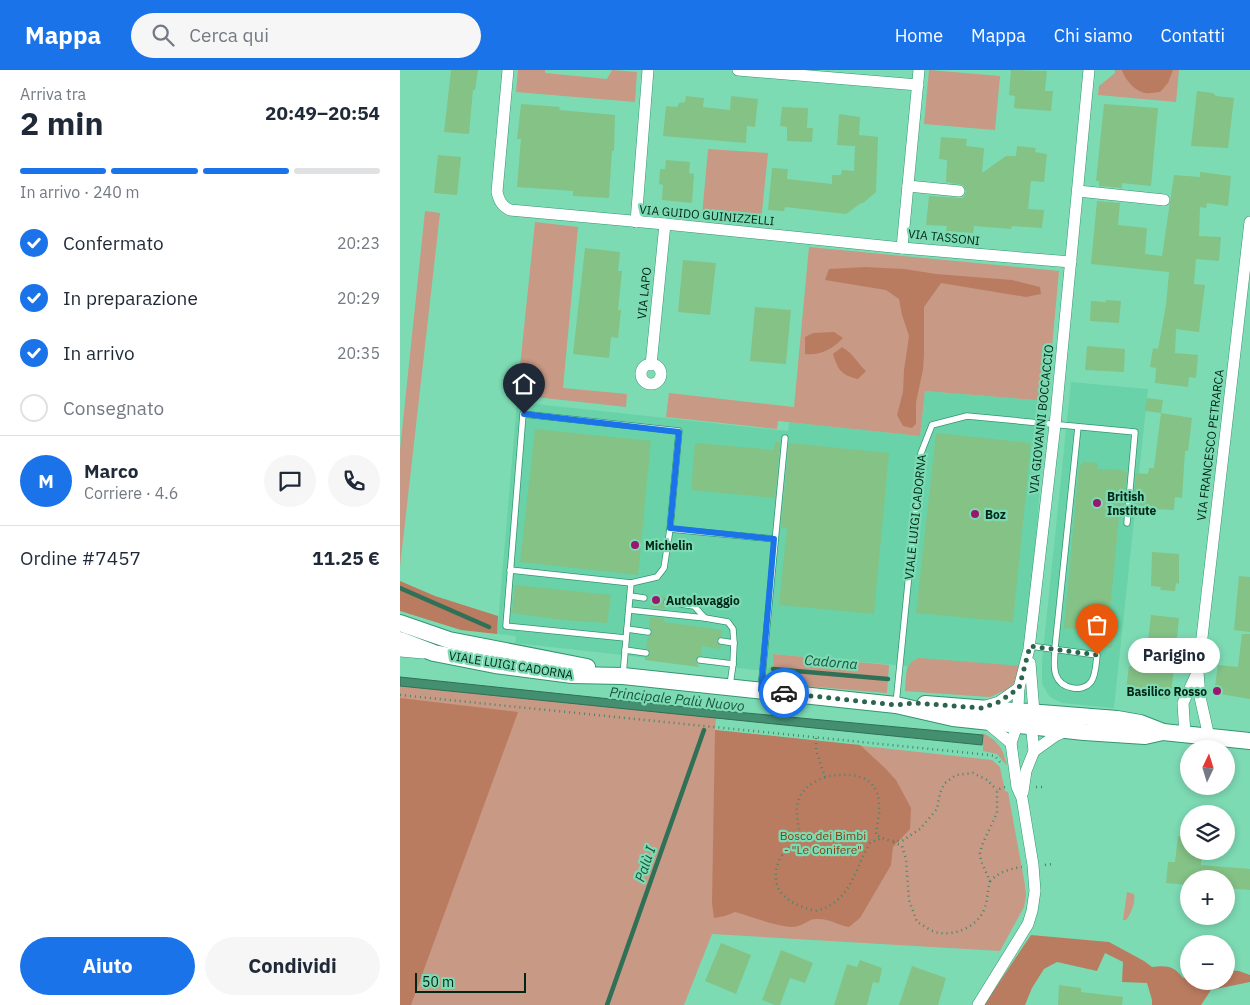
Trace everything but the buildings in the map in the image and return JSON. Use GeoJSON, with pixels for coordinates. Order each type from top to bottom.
{"type":"FeatureCollection","features":[{"type":"Feature","properties":{"kind":"main road","name":"VIALE LUIGI CADORNA"},"geometry":{"type":"LineString","coordinates":[[400,623],[436,637],[623,676]]}},
{"type":"Feature","properties":{"kind":"main road"},"geometry":{"type":"LineString","coordinates":[[400,640],[434,653]]}},
{"type":"Feature","properties":{"kind":"main road","name":"VIALE LUIGI CADORNA"},"geometry":{"type":"LineString","coordinates":[[434,653],[495,665],[572,675],[623,676],[896,705],[961,719],[983,715]]}},
{"type":"Feature","properties":{"kind":"main road","name":"VIALE LUIGI CADORNA"},"geometry":{"type":"LineString","coordinates":[[896,705],[915,703],[983,715],[1026,718],[1117,719],[1173,733],[1250,741]]}},
{"type":"Feature","properties":{"kind":"main road","name":"VIALE LUIGI CADORNA"},"geometry":{"type":"LineString","coordinates":[[1026,718],[1077,731],[1145,736],[1173,733]]}},
{"type":"Feature","properties":{"kind":"street","name":"VIA GUIDO GUINIZZELLI"},"geometry":{"type":"LineString","coordinates":[[508,70],[497,192],[503,206],[510,210],[902,248]]}},
{"type":"Feature","properties":{"kind":"street"},"geometry":{"type":"LineString","coordinates":[[636,222],[648,70]]}},
{"type":"Feature","properties":{"kind":"street"},"geometry":{"type":"LineString","coordinates":[[738,70],[784,72],[918,85]]}},
{"type":"Feature","properties":{"kind":"street","name":"VIA TASSONI"},"geometry":{"type":"LineString","coordinates":[[919,70],[902,248],[1071,262]]}},
{"type":"Feature","properties":{"kind":"street","name":"VIA GIOVANNI BOCCACCIO"},"geometry":{"type":"LineString","coordinates":[[1026,718],[1030,680],[1030,647],[1055,425],[1089,70]]}},
{"type":"Feature","properties":{"kind":"street"},"geometry":{"type":"LineString","coordinates":[[908,186],[959,191]]}},
{"type":"Feature","properties":{"kind":"street"},"geometry":{"type":"LineString","coordinates":[[1078,191],[1164,200]]}},
{"type":"Feature","properties":{"kind":"street","name":"VIA FRANCESCO PETRARCA"},"geometry":{"type":"LineString","coordinates":[[1209,737],[1200,697],[1198,672],[1250,222]]}},
{"type":"Feature","properties":{"kind":"street","name":"VIA LAPO"},"geometry":{"type":"LineString","coordinates":[[651,365],[665,224]]}},
{"type":"Feature","properties":{"kind":"street"},"geometry":{"type":"LineString","coordinates":[[400,631],[425,640],[436,637]]}},
{"type":"Feature","properties":{"kind":"street","name":"VIA GIOVANNI BOCCACCIO"},"geometry":{"type":"LineString","coordinates":[[1026,718],[1019,688],[1030,647]]}},
{"type":"Feature","properties":{"kind":"street","name":"VIALE LUIGI CADORNA"},"geometry":{"type":"LineString","coordinates":[[400,651],[434,653]]}},
{"type":"Feature","properties":{"kind":"street","name":"VIA FRANCESCO PETRARCA"},"geometry":{"type":"LineString","coordinates":[[1173,733],[1198,672]]}},
{"type":"Feature","properties":{"kind":"street"},"geometry":{"type":"LineString","coordinates":[[978,1005],[1030,918],[1035,891],[1033,865],[1017,790],[1015,758],[1011,743],[983,715],[1019,688]]}},
{"type":"Feature","properties":{"kind":"street","name":"VIALE LUIGI CADORNA"},"geometry":{"type":"LineString","coordinates":[[961,719],[969,714],[1026,718]]}},
{"type":"Feature","properties":{"kind":"street"},"geometry":{"type":"LineString","coordinates":[[1011,743],[1026,718]]}},
{"type":"Feature","properties":{"kind":"street"},"geometry":{"type":"LineString","coordinates":[[1017,790],[1034,751],[1032,733],[1026,718]]}},
{"type":"Feature","properties":{"kind":"street"},"geometry":{"type":"LineString","coordinates":[[1034,751],[1055,736],[1077,731]]}},
{"type":"Feature","properties":{"kind":"lane"},"geometry":{"type":"LineString","coordinates":[[510,570],[631,582],[657,577],[664,568],[670,528],[679,432],[524,414],[510,570],[506,626],[625,638]]}},
{"type":"Feature","properties":{"kind":"lane","name":"VIALE LUIGI CADORNA"},"geometry":{"type":"LineString","coordinates":[[896,705],[921,453],[932,425],[967,416],[1055,425]]}},
{"type":"Feature","properties":{"kind":"lane"},"geometry":{"type":"LineString","coordinates":[[1055,425],[1135,432],[1127,523]]}},
{"type":"Feature","properties":{"kind":"lane"},"geometry":{"type":"LineString","coordinates":[[1030,647],[1055,648],[1097,655],[1094,676],[1091,682],[1085,687],[1075,689],[1065,686],[1058,681],[1055,673],[1055,648],[1078,427]]}},
{"type":"Feature","properties":{"kind":"lane"},"geometry":{"type":"LineString","coordinates":[[761,690],[785,438]]}},
{"type":"Feature","properties":{"kind":"lane"},"geometry":{"type":"LineString","coordinates":[[670,528],[774,539]]}},
{"type":"Feature","properties":{"kind":"lane"},"geometry":{"type":"LineString","coordinates":[[623,676],[631,582]]}},
{"type":"Feature","properties":{"kind":"lane"},"geometry":{"type":"LineString","coordinates":[[630,596],[644,598]]}},
{"type":"Feature","properties":{"kind":"lane"},"geometry":{"type":"LineString","coordinates":[[667,602],[694,606],[705,618]]}},
{"type":"Feature","properties":{"kind":"lane"},"geometry":{"type":"LineString","coordinates":[[629,610],[728,622],[733,629],[734,643],[729,687]]}},
{"type":"Feature","properties":{"kind":"lane"},"geometry":{"type":"LineString","coordinates":[[627,629],[648,632]]}},
{"type":"Feature","properties":{"kind":"lane"},"geometry":{"type":"LineString","coordinates":[[721,641],[734,643]]}},
{"type":"Feature","properties":{"kind":"lane"},"geometry":{"type":"LineString","coordinates":[[625,650],[646,653]]}},
{"type":"Feature","properties":{"kind":"lane"},"geometry":{"type":"LineString","coordinates":[[700,660],[733,664]]}},
{"type":"Feature","properties":{"kind":"path"},"geometry":{"type":"LineString","coordinates":[[400,695],[989,755],[995,756],[1003,764]]}},
{"type":"Feature","properties":{"kind":"path"},"geometry":{"type":"LineString","coordinates":[[816,738],[816,750],[825,777]]}},
{"type":"Feature","properties":{"kind":"path"},"geometry":{"type":"LineString","coordinates":[[891,841],[902,841],[920,829],[937,809],[940,793],[945,783],[956,775],[973,773],[987,780],[997,790],[1043,787]]}},
{"type":"Feature","properties":{"kind":"path"},"geometry":{"type":"LineString","coordinates":[[882,838],[870,843],[846,891],[835,904],[815,911],[789,902],[778,890],[775,879],[780,857],[801,838],[796,809],[798,799],[805,788],[825,777],[846,774],[866,779],[874,784],[880,804],[876,835],[902,846],[906,859],[909,900],[917,922],[935,932],[948,933],[968,928],[977,922],[987,900],[990,882],[996,875],[1012,869],[1052,864]]}},
{"type":"Feature","properties":{"kind":"path"},"geometry":{"type":"LineString","coordinates":[[990,882],[981,861],[980,853],[997,813],[997,790]]}},
{"type":"Feature","properties":{"kind":"shaded area"},"geometry":{"type":"Polygon","coordinates":[[[1071,382],[1148,389],[1114,708],[1062,703],[1050,697],[1042,684],[1042,661],[1071,382]]]}},
{"type":"Feature","properties":{"kind":"shaded area"},"geometry":{"type":"Polygon","coordinates":[[[925,391],[1047,401],[1029,623],[1022,666],[1006,690],[990,697],[905,691],[907,666],[774,654],[773,672],[515,643],[516,636],[497,634],[517,402],[788,431],[789,422],[920,436],[925,391]]]}},
{"type":"Feature","properties":{"kind":"shaded area"},"geometry":{"type":"Polygon","coordinates":[[[400,677],[725,711],[983,735],[982,745],[400,686],[400,677]]]}},
{"type":"Feature","properties":{"kind":"green space"},"geometry":{"type":"Polygon","coordinates":[[[518,70],[545,70],[545,73],[607,79],[612,70],[637,72],[635,102],[516,92],[518,70]]]}},
{"type":"Feature","properties":{"kind":"green space"},"geometry":{"type":"Polygon","coordinates":[[[929,70],[1000,76],[995,130],[924,124],[929,70]]]}},
{"type":"Feature","properties":{"kind":"green space"},"geometry":{"type":"Polygon","coordinates":[[[1115,70],[1179,70],[1176,102],[1098,95],[1099,86],[1115,73],[1115,70]]]}},
{"type":"Feature","properties":{"kind":"green space"},"geometry":{"type":"Polygon","coordinates":[[[1122,70],[1173,70],[1168,83],[1160,92],[1149,93],[1135,88],[1128,81],[1122,70]]]}},
{"type":"Feature","properties":{"kind":"green space"},"geometry":{"type":"Polygon","coordinates":[[[708,149],[768,153],[761,221],[702,216],[708,149]]]}},
{"type":"Feature","properties":{"kind":"green space"},"geometry":{"type":"Polygon","coordinates":[[[425,211],[440,213],[400,567],[400,450],[425,211]]]}},
{"type":"Feature","properties":{"kind":"green space"},"geometry":{"type":"Polygon","coordinates":[[[535,222],[578,227],[563,388],[627,394],[626,407],[517,395],[535,222]]]}},
{"type":"Feature","properties":{"kind":"green space"},"geometry":{"type":"Polygon","coordinates":[[[809,247],[1059,271],[1047,401],[925,391],[920,436],[778,421],[777,429],[666,417],[669,393],[794,407],[809,247]]]}},
{"type":"Feature","properties":{"kind":"green space"},"geometry":{"type":"Polygon","coordinates":[[[865,267],[1012,280],[1040,287],[1041,294],[1026,297],[941,283],[924,307],[923,370],[916,402],[916,424],[912,428],[903,426],[897,415],[903,392],[909,336],[899,299],[886,290],[825,280],[829,269],[865,267]]]}},
{"type":"Feature","properties":{"kind":"green space"},"geometry":{"type":"Polygon","coordinates":[[[834,332],[843,338],[835,345],[821,353],[805,354],[805,337],[813,333],[834,332]]]}},
{"type":"Feature","properties":{"kind":"green space"},"geometry":{"type":"Polygon","coordinates":[[[842,347],[866,371],[858,379],[844,374],[837,364],[833,354],[842,347]]]}},
{"type":"Feature","properties":{"kind":"green space"},"geometry":{"type":"Polygon","coordinates":[[[400,581],[435,596],[498,616],[497,634],[461,630],[400,611],[400,581]]]}},
{"type":"Feature","properties":{"kind":"green space"},"geometry":{"type":"Polygon","coordinates":[[[773,654],[889,665],[887,693],[805,686],[774,681],[773,654]]]}},
{"type":"Feature","properties":{"kind":"green space"},"geometry":{"type":"Polygon","coordinates":[[[919,658],[1022,666],[1016,682],[1006,690],[990,697],[905,691],[908,667],[919,658]]]}},
{"type":"Feature","properties":{"kind":"green space","name":"Bosco dei Bimbi - \"Le Conifere\""},"geometry":{"type":"Polygon","coordinates":[[[400,686],[716,717],[715,730],[992,760],[1000,767],[1005,791],[1008,792],[1025,885],[1024,907],[1000,951],[712,934],[684,1005],[400,1005],[400,686]]]}},
{"type":"Feature","properties":{"kind":"green space"},"geometry":{"type":"Polygon","coordinates":[[[400,698],[518,712],[411,1005],[400,1005],[400,698]]]}},
{"type":"Feature","properties":{"kind":"green space","name":"Bosco dei Bimbi - \"Le Conifere\""},"geometry":{"type":"Polygon","coordinates":[[[715,730],[860,745],[896,780],[911,808],[910,829],[893,847],[891,865],[860,918],[849,927],[821,919],[813,919],[799,926],[791,927],[770,923],[735,912],[714,918],[712,903],[715,730]]]}},
{"type":"Feature","properties":{"kind":"green space"},"geometry":{"type":"Polygon","coordinates":[[[983,733],[1000,746],[1007,766],[997,754],[983,751],[983,733]]]}},
{"type":"Feature","properties":{"kind":"green space"},"geometry":{"type":"Polygon","coordinates":[[[1127,892],[1134,894],[1133,907],[1126,920],[1123,920],[1127,892]]]}},
{"type":"Feature","properties":{"kind":"green space"},"geometry":{"type":"Polygon","coordinates":[[[1031,935],[1109,942],[1152,967],[1170,967],[1176,971],[1180,975],[1180,990],[1211,990],[1201,1005],[1152,1005],[1147,983],[1122,982],[1123,962],[1105,953],[1097,971],[1057,962],[1044,969],[1032,988],[1025,1005],[984,1005],[1031,935]]]}},
{"type":"Feature","properties":{"kind":"green space"},"geometry":{"type":"Polygon","coordinates":[[[1235,971],[1250,975],[1250,982],[1235,985],[1235,971]]]}},
{"type":"Feature","properties":{"kind":"waterway","name":"Cadorna"},"geometry":{"type":"LineString","coordinates":[[400,588],[489,627]]}},
{"type":"Feature","properties":{"kind":"waterway","name":"Cadorna"},"geometry":{"type":"LineString","coordinates":[[773,669],[888,679]]}},
{"type":"Feature","properties":{"kind":"waterway","name":"Palù I"},"geometry":{"type":"LineString","coordinates":[[607,1005],[704,730]]}},
{"type":"Feature","properties":{"kind":"way so far"},"geometry":{"type":"LineString","coordinates":[[784,693],[896,705],[915,703],[981,708],[999,702],[1019,688],[1030,646],[1097,655]]}},
{"type":"Feature","properties":{"kind":"place","name":"British Institute"},"geometry":{"type":"Point","coordinates":[1097,503]}},
{"type":"Feature","properties":{"kind":"place","name":"Boz"},"geometry":{"type":"Point","coordinates":[975,514]}},
{"type":"Feature","properties":{"kind":"place","name":"Michelin"},"geometry":{"type":"Point","coordinates":[635,545]}},
{"type":"Feature","properties":{"kind":"place","name":"Autolavaggio"},"geometry":{"type":"Point","coordinates":[656,600]}},
{"type":"Feature","properties":{"kind":"place","name":"Parigino"},"geometry":{"type":"Point","coordinates":[1097,655]}},
{"type":"Feature","properties":{"kind":"place","name":"Basilico Rosso"},"geometry":{"type":"Point","coordinates":[1217,691]}},
{"type":"Feature","properties":{"kind":"route"},"geometry":{"type":"LineString","coordinates":[[524,414],[679,432],[670,528],[774,539],[761,690],[784,693]]}},
{"type":"Feature","properties":{"kind":"water label","name":"Principale Palù Nuovo"},"geometry":{"type":"Point","coordinates":[677,699]}}]}
